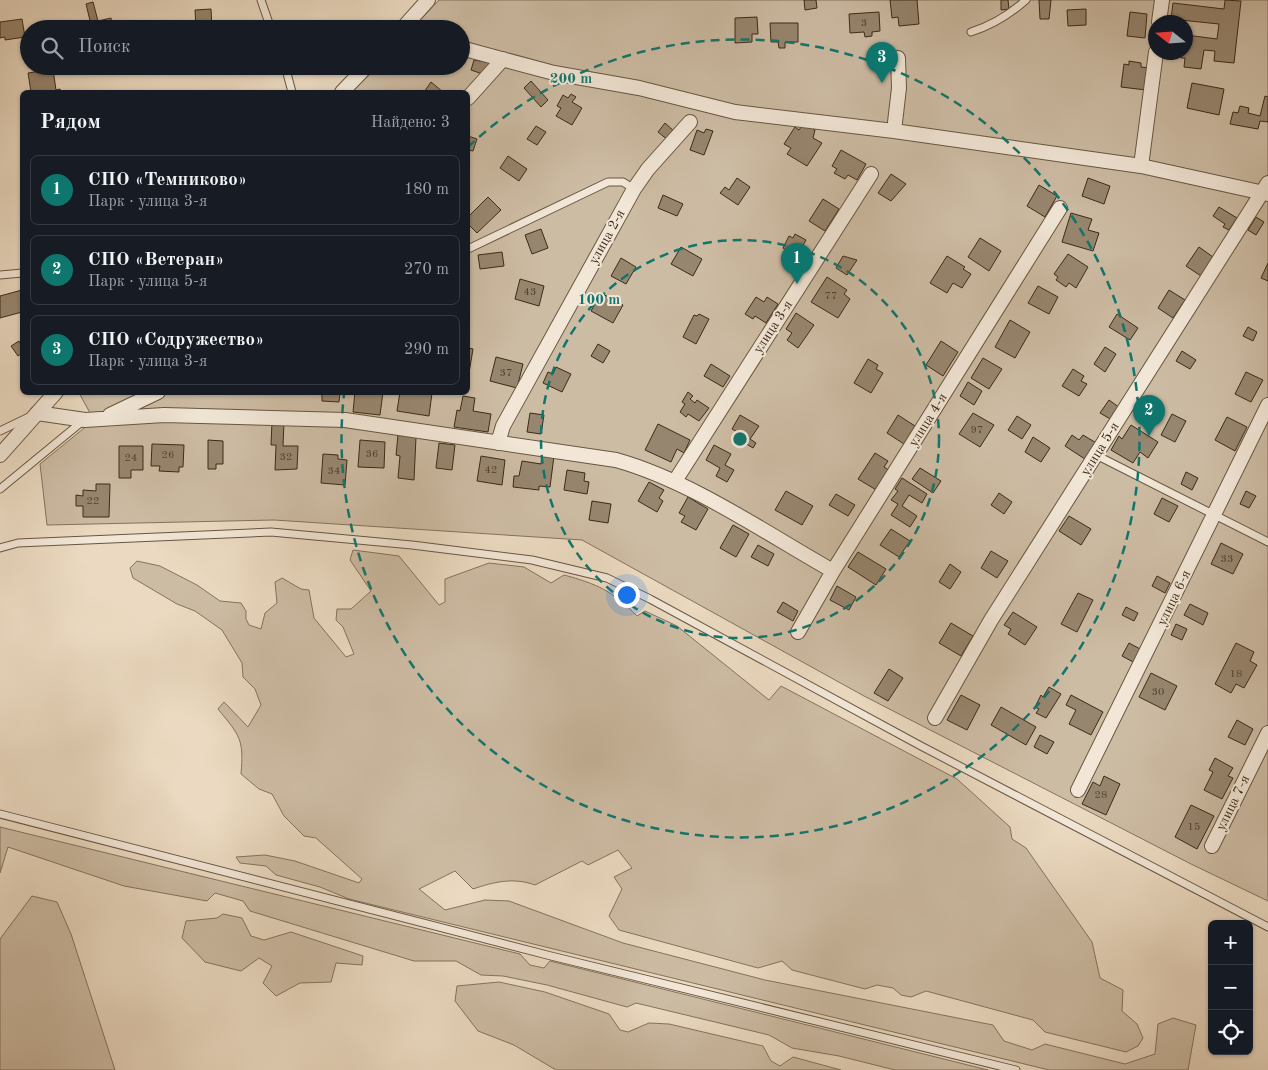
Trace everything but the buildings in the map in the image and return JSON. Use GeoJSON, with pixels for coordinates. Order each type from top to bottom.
{"type":"FeatureCollection","features":[{"type":"Feature","properties":{"kind":"street"},"geometry":{"type":"LineString","coordinates":[[410,20],[428,0]]}},
{"type":"Feature","properties":{"kind":"street"},"geometry":{"type":"LineString","coordinates":[[1160,15],[1162,0]]}},
{"type":"Feature","properties":{"kind":"street"},"geometry":{"type":"LineString","coordinates":[[470,50],[554,73],[639,88],[735,112],[894,131],[1142,166],[1266,190]]}},
{"type":"Feature","properties":{"kind":"street"},"geometry":{"type":"LineString","coordinates":[[894,131],[899,88],[898,58]]}},
{"type":"Feature","properties":{"kind":"street"},"geometry":{"type":"LineString","coordinates":[[470,96],[503,59]]}},
{"type":"Feature","properties":{"kind":"street"},"geometry":{"type":"LineString","coordinates":[[1142,166],[1155,60]]}},
{"type":"Feature","properties":{"kind":"street"},"geometry":{"type":"LineString","coordinates":[[344,90],[358,75]]}},
{"type":"Feature","properties":{"kind":"street","name":"улица 2-я"},"geometry":{"type":"LineString","coordinates":[[498,443],[503,426],[634,189],[648,169],[690,122]]}},
{"type":"Feature","properties":{"kind":"street","name":"улица 3-я"},"geometry":{"type":"LineString","coordinates":[[675,481],[871,174]]}},
{"type":"Feature","properties":{"kind":"street","name":"улица 5-я"},"geometry":{"type":"LineString","coordinates":[[935,718],[992,620],[1266,190]]}},
{"type":"Feature","properties":{"kind":"street","name":"улица 4-я"},"geometry":{"type":"LineString","coordinates":[[798,632],[833,571],[1060,208]]}},
{"type":"Feature","properties":{"kind":"street"},"geometry":{"type":"LineString","coordinates":[[0,455],[53,395]]}},
{"type":"Feature","properties":{"kind":"street"},"geometry":{"type":"LineString","coordinates":[[103,419],[152,395]]}},
{"type":"Feature","properties":{"kind":"street","name":"улица 6-я"},"geometry":{"type":"LineString","coordinates":[[1078,790],[1268,406]]}},
{"type":"Feature","properties":{"kind":"street"},"geometry":{"type":"LineString","coordinates":[[37,414],[85,420],[164,415],[345,420],[616,460],[642,467],[675,481],[833,571]]}},
{"type":"Feature","properties":{"kind":"street","name":"улица 7-я"},"geometry":{"type":"LineString","coordinates":[[1212,846],[1268,733]]}},
{"type":"Feature","properties":{"kind":"lane"},"geometry":{"type":"LineString","coordinates":[[261,0],[268,20]]}},
{"type":"Feature","properties":{"kind":"lane"},"geometry":{"type":"LineString","coordinates":[[971,32],[990,26],[1010,14],[1026,0]]}},
{"type":"Feature","properties":{"kind":"lane"},"geometry":{"type":"LineString","coordinates":[[287,75],[291,90]]}},
{"type":"Feature","properties":{"kind":"lane"},"geometry":{"type":"LineString","coordinates":[[470,248],[608,182],[623,182],[634,189]]}},
{"type":"Feature","properties":{"kind":"lane"},"geometry":{"type":"LineString","coordinates":[[0,275],[20,273]]}},
{"type":"Feature","properties":{"kind":"lane"},"geometry":{"type":"LineString","coordinates":[[0,431],[37,414]]}},
{"type":"Feature","properties":{"kind":"lane"},"geometry":{"type":"LineString","coordinates":[[0,489],[85,420]]}},
{"type":"Feature","properties":{"kind":"lane"},"geometry":{"type":"LineString","coordinates":[[1096,455],[1268,542]]}},
{"type":"Feature","properties":{"kind":"lane"},"geometry":{"type":"LineString","coordinates":[[0,548],[18,543],[271,532],[412,545],[532,560],[581,570],[607,578],[650,599],[921,746],[1268,927]]}},
{"type":"Feature","properties":{"kind":"lane"},"geometry":{"type":"LineString","coordinates":[[0,814],[541,953],[1016,1070]]}},
{"type":"Feature","properties":{"kind":"shaded area"},"geometry":{"type":"Polygon","coordinates":[[[439,0],[1268,0],[1268,901],[1191,864],[864,696],[582,540],[274,520],[47,525],[40,464],[94,420],[80,395],[470,395],[470,90],[354,90],[368,75],[470,75],[470,20],[420,20],[439,0]]]}},
{"type":"Feature","properties":{"kind":"shaded area"},"geometry":{"type":"Polygon","coordinates":[[[353,550],[399,556],[439,605],[445,602],[445,579],[489,563],[524,567],[551,583],[564,575],[595,585],[612,594],[637,616],[645,611],[677,626],[769,700],[781,686],[957,779],[1010,827],[1012,839],[1026,848],[1092,942],[1100,978],[1123,990],[1122,1011],[1137,1024],[1143,1038],[1138,1046],[1126,1052],[1045,1032],[1033,1020],[926,991],[911,997],[901,995],[893,988],[877,985],[865,989],[792,970],[782,961],[758,968],[619,930],[609,916],[622,889],[614,877],[632,868],[618,850],[588,865],[582,861],[535,885],[519,881],[504,881],[473,889],[455,871],[419,889],[445,910],[485,900],[509,901],[623,943],[765,980],[993,1025],[1004,1041],[1032,1050],[1045,1044],[1125,1064],[1155,1054],[1158,1024],[1173,1018],[1196,1025],[1188,1070],[1049,1070],[349,899],[320,887],[276,875],[266,866],[240,863],[236,857],[265,855],[295,861],[359,883],[362,879],[316,838],[304,836],[284,816],[272,794],[259,789],[241,774],[242,753],[239,738],[218,709],[224,702],[248,727],[261,705],[255,689],[243,677],[242,663],[222,630],[195,611],[177,604],[133,578],[130,568],[137,561],[160,566],[197,585],[220,601],[241,603],[246,611],[246,619],[249,625],[261,629],[265,613],[277,603],[275,582],[282,578],[301,589],[309,590],[314,618],[346,657],[354,654],[343,627],[336,620],[337,609],[351,609],[371,591],[350,560],[353,550]]]}},
{"type":"Feature","properties":{"kind":"shaded area"},"geometry":{"type":"Polygon","coordinates":[[[0,827],[520,954],[530,965],[544,968],[550,961],[988,1070],[895,1070],[839,1056],[792,1048],[769,1035],[636,1003],[627,1007],[547,985],[503,976],[481,975],[456,961],[414,961],[250,911],[243,901],[215,893],[207,901],[124,886],[8,847],[0,873],[0,827]]]}},
{"type":"Feature","properties":{"kind":"shaded area"},"geometry":{"type":"Polygon","coordinates":[[[32,896],[57,902],[71,934],[115,1070],[0,1070],[0,939],[32,896]]]}},
{"type":"Feature","properties":{"kind":"shaded area"},"geometry":{"type":"Polygon","coordinates":[[[223,914],[242,918],[251,936],[264,940],[291,932],[363,956],[362,965],[336,963],[331,982],[300,983],[276,996],[263,983],[272,966],[259,958],[241,971],[205,962],[182,938],[186,921],[217,918],[223,914]]]}},
{"type":"Feature","properties":{"kind":"shaded area"},"geometry":{"type":"Polygon","coordinates":[[[499,982],[545,992],[609,1014],[620,1030],[628,1032],[649,1023],[669,1024],[763,1046],[771,1061],[780,1066],[793,1057],[841,1070],[556,1070],[514,1045],[478,1031],[455,1001],[457,986],[499,982]]]}},
{"type":"Feature","properties":{"kind":"place","name":"СПО «Содружество»"},"geometry":{"type":"Point","coordinates":[882,83]}},
{"type":"Feature","properties":{"kind":"place","name":"СПО «Темниково»"},"geometry":{"type":"Point","coordinates":[797,284]}},
{"type":"Feature","properties":{"kind":"place","name":"СПО «Ветеран»"},"geometry":{"type":"Point","coordinates":[1149,436]}}]}
